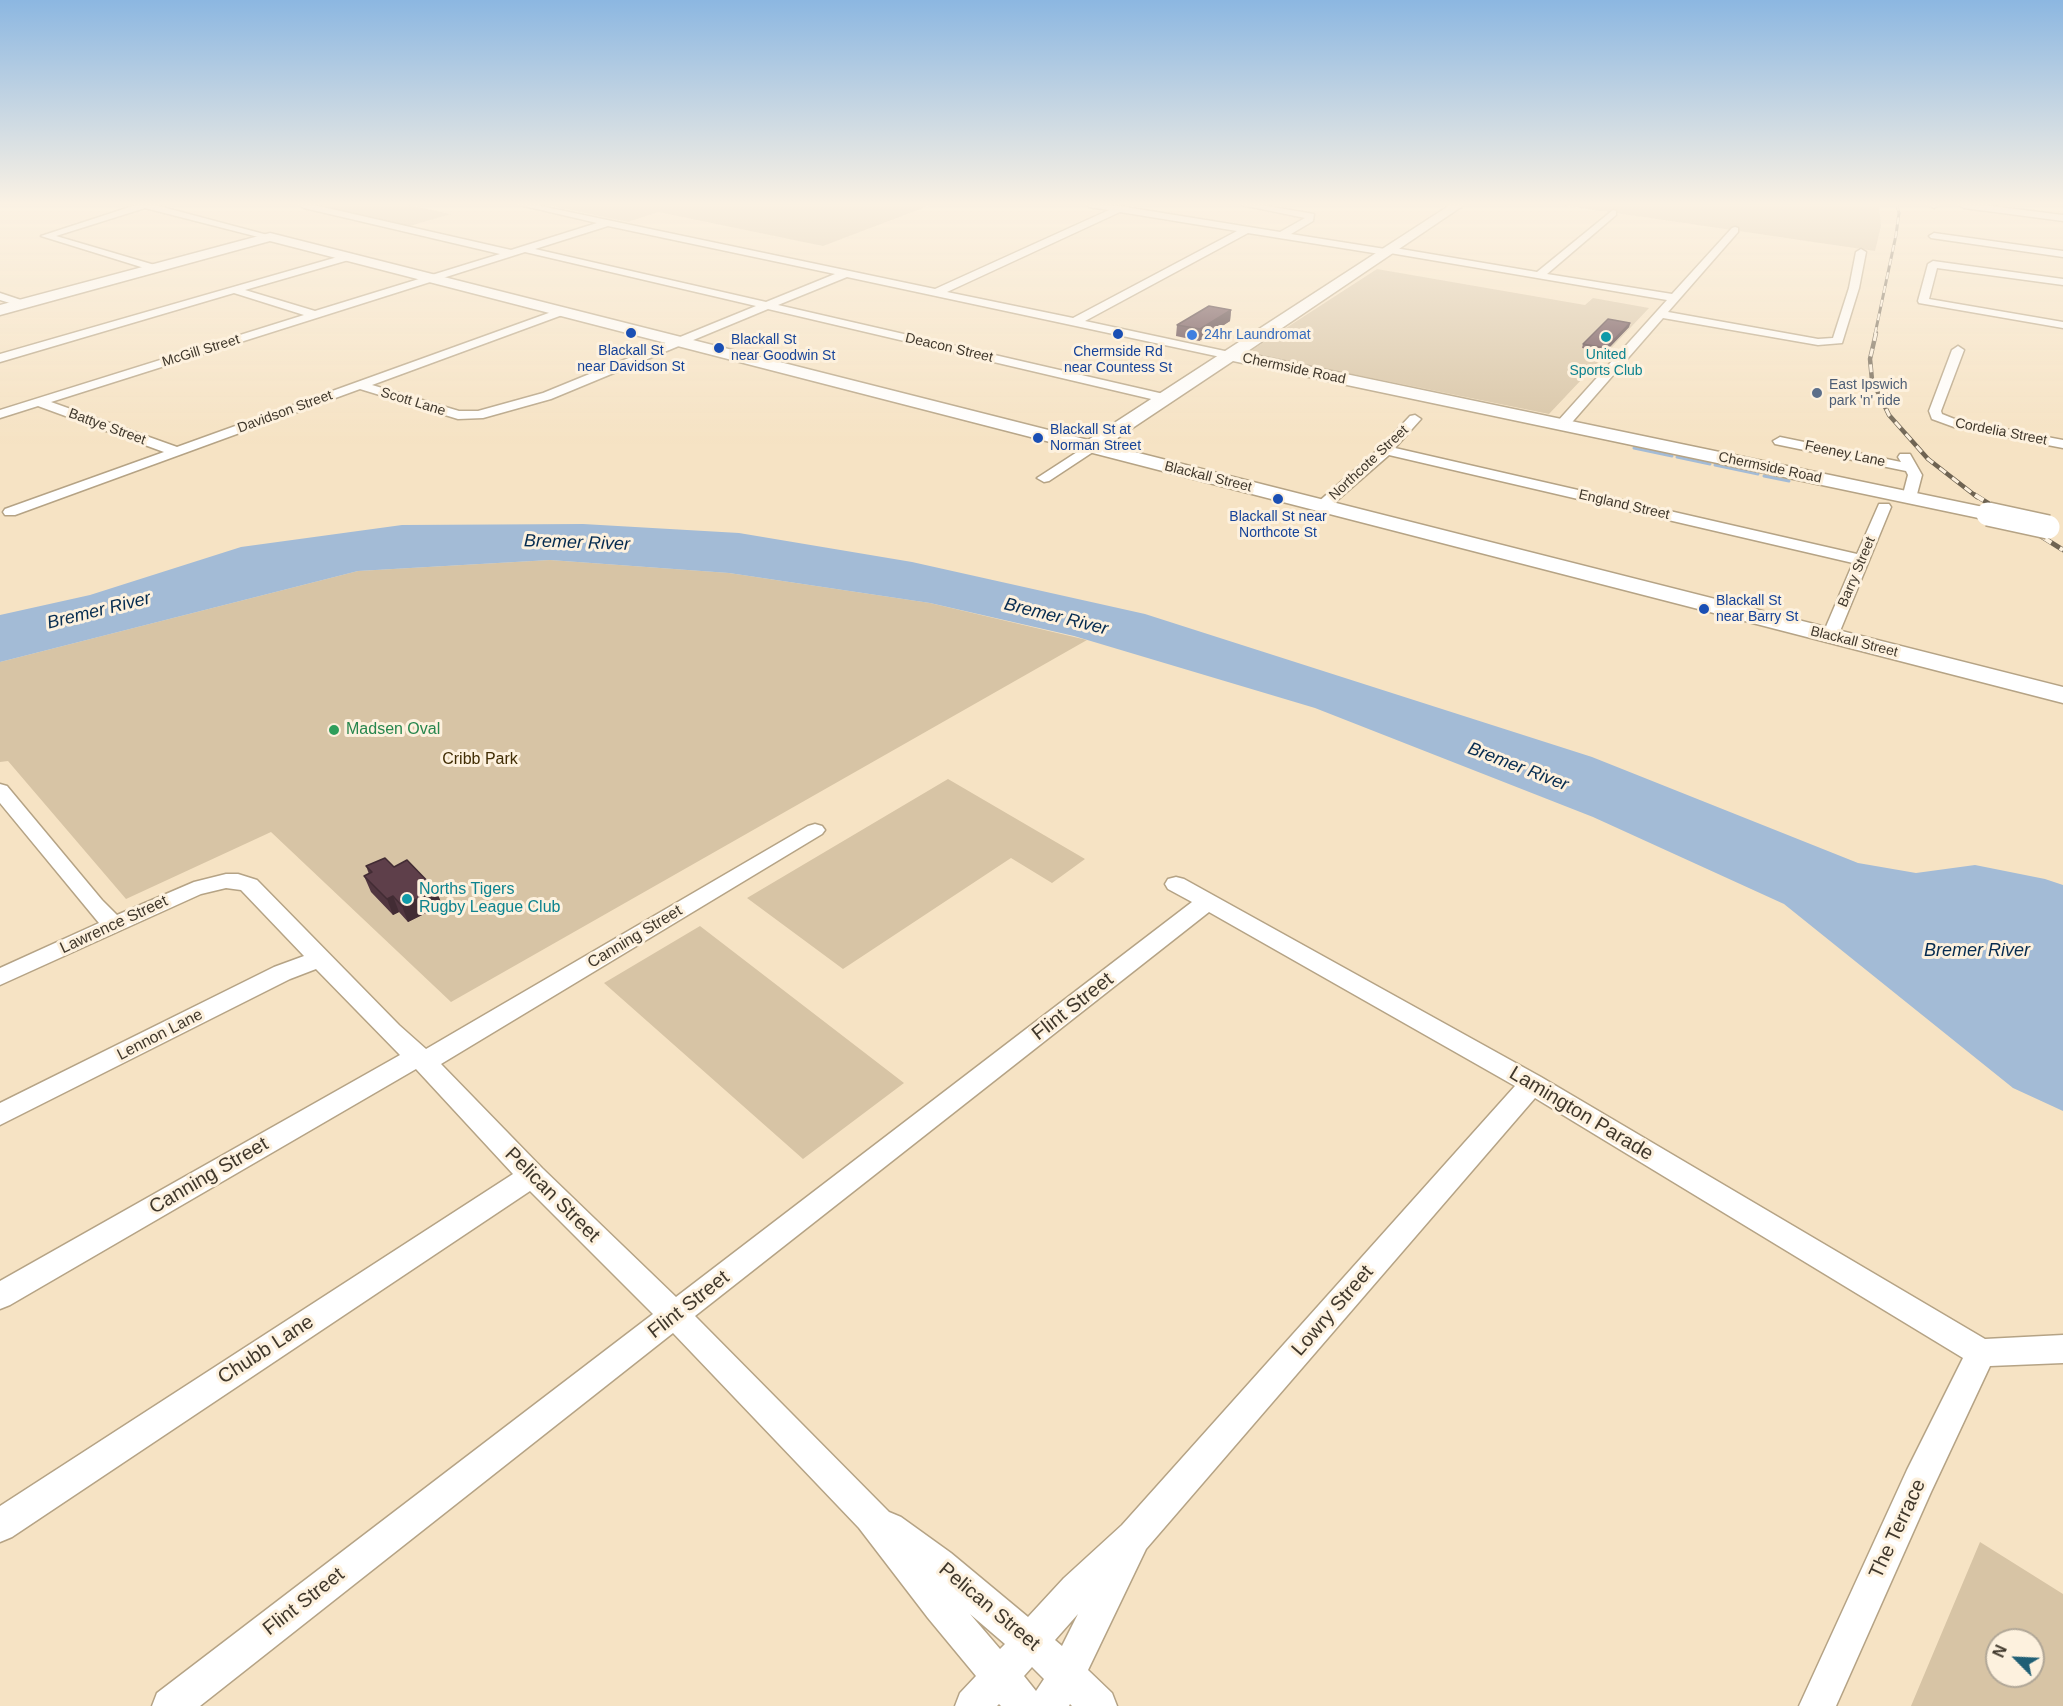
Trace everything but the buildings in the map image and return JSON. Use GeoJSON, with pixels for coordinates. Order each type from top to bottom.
{"type":"FeatureCollection","features":[{"type":"Feature","properties":{"kind":"street"},"geometry":{"type":"LineString","coordinates":[[0,310],[94,285]]}},
{"type":"Feature","properties":{"kind":"street"},"geometry":{"type":"LineString","coordinates":[[0,358],[253,285]]}},
{"type":"Feature","properties":{"kind":"street","name":"McGill Street"},"geometry":{"type":"LineString","coordinates":[[0,414],[413,285]]}},
{"type":"Feature","properties":{"kind":"street","name":"Blackall Street"},"geometry":{"type":"LineString","coordinates":[[453,285],[2063,695]]}},
{"type":"Feature","properties":{"kind":"street","name":"Deacon Street"},"geometry":{"type":"LineString","coordinates":[[676,285],[1164,398]]}},
{"type":"Feature","properties":{"kind":"street"},"geometry":{"type":"LineString","coordinates":[[679,342],[819,285]]}},
{"type":"Feature","properties":{"kind":"street","name":"Chermside Road"},"geometry":{"type":"LineString","coordinates":[[902,285],[2055,529]]}},
{"type":"Feature","properties":{"kind":"street"},"geometry":{"type":"LineString","coordinates":[[937,292],[953,285]]}},
{"type":"Feature","properties":{"kind":"street"},"geometry":{"type":"LineString","coordinates":[[1076,322],[1145,285]]}},
{"type":"Feature","properties":{"kind":"street"},"geometry":{"type":"LineString","coordinates":[[1044,478],[1337,285]]}},
{"type":"Feature","properties":{"kind":"street"},"geometry":{"type":"LineString","coordinates":[[1595,285],[1674,298]]}},
{"type":"Feature","properties":{"kind":"street"},"geometry":{"type":"LineString","coordinates":[[1562,425],[1686,285]]}},
{"type":"Feature","properties":{"kind":"street"},"geometry":{"type":"LineString","coordinates":[[1661,314],[1818,342],[1833,342],[1840,340],[1853,285]]}},
{"type":"Feature","properties":{"kind":"street"},"geometry":{"type":"LineString","coordinates":[[1928,285],[1924,302],[2063,324]]}},
{"type":"Feature","properties":{"kind":"street"},"geometry":{"type":"LineString","coordinates":[[234,290],[316,315]]}},
{"type":"Feature","properties":{"kind":"street"},"geometry":{"type":"LineString","coordinates":[[0,296],[23,304]]}},
{"type":"Feature","properties":{"kind":"street","name":"Davidson Street"},"geometry":{"type":"LineString","coordinates":[[10,512],[561,312]]}},
{"type":"Feature","properties":{"kind":"street","name":"Scott Lane"},"geometry":{"type":"LineString","coordinates":[[360,385],[467,417],[547,396],[679,342]]}},
{"type":"Feature","properties":{"kind":"street","name":"Cordelia Street"},"geometry":{"type":"LineString","coordinates":[[1958,350],[1935,411],[1939,418],[1954,423],[2063,444]]}},
{"type":"Feature","properties":{"kind":"street","name":"Battye Street"},"geometry":{"type":"LineString","coordinates":[[38,402],[175,451]]}},
{"type":"Feature","properties":{"kind":"street","name":"Northcote Street"},"geometry":{"type":"LineString","coordinates":[[1322,506],[1386,450],[1416,419]]}},
{"type":"Feature","properties":{"kind":"street","name":"Feeney Lane"},"geometry":{"type":"LineString","coordinates":[[1780,441],[1907,463],[1916,475],[1910,498]]}},
{"type":"Feature","properties":{"kind":"street","name":"England Street"},"geometry":{"type":"LineString","coordinates":[[1386,450],[1862,560]]}},
{"type":"Feature","properties":{"kind":"street","name":"Barry Street"},"geometry":{"type":"LineString","coordinates":[[1830,636],[1884,507]]}},
{"type":"Feature","properties":{"kind":"street"},"geometry":{"type":"LineString","coordinates":[[0,790],[94,905],[114,925]]}},
{"type":"Feature","properties":{"kind":"street","name":"Canning Street"},"geometry":{"type":"LineString","coordinates":[[0,1296],[421,1059],[815,830]]}},
{"type":"Feature","properties":{"kind":"street","name":"Lawrence Street"},"geometry":{"type":"LineString","coordinates":[[0,977],[194,889],[231,880]]}},
{"type":"Feature","properties":{"kind":"street","name":"Pelican Street"},"geometry":{"type":"LineString","coordinates":[[231,880],[244,882],[251,887],[386,1027],[421,1059],[532,1176],[675,1316],[871,1516],[940,1606],[1025,1706]]}},
{"type":"Feature","properties":{"kind":"street","name":"Lamington Parade"},"geometry":{"type":"LineString","coordinates":[[1176,884],[1532,1084],[1981,1353]]}},
{"type":"Feature","properties":{"kind":"street","name":"Flint Street"},"geometry":{"type":"LineString","coordinates":[[170,1706],[1207,902]]}},
{"type":"Feature","properties":{"kind":"street","name":"Lennon Lane"},"geometry":{"type":"LineString","coordinates":[[0,1115],[282,974],[321,958]]}},
{"type":"Feature","properties":{"kind":"street","name":"Lowry Street"},"geometry":{"type":"LineString","coordinates":[[973,1706],[1076,1590],[1134,1537],[1532,1084]]}},
{"type":"Feature","properties":{"kind":"street","name":"Chubb Lane"},"geometry":{"type":"LineString","coordinates":[[0,1525],[532,1176]]}},
{"type":"Feature","properties":{"kind":"street"},"geometry":{"type":"LineString","coordinates":[[1981,1353],[2063,1348]]}},
{"type":"Feature","properties":{"kind":"street","name":"The Terrace"},"geometry":{"type":"LineString","coordinates":[[1817,1706],[1919,1482],[1981,1353]]}},
{"type":"Feature","properties":{"kind":"street","name":"Pelican Street"},"geometry":{"type":"LineString","coordinates":[[871,1516],[939,1565],[1031,1642],[1099,1706]]}},
{"type":"Feature","properties":{"kind":"street","name":"Lowry Street"},"geometry":{"type":"LineString","coordinates":[[1048,1706],[1134,1537]]}},
{"type":"Feature","properties":{"kind":"green space"},"geometry":{"type":"Polygon","coordinates":[[[1353,285],[1467,285],[1585,305],[1593,298],[1649,308],[1549,414],[1259,355],[1252,350],[1353,285]]]}},
{"type":"Feature","properties":{"kind":"green space","name":"Cribb Park"},"geometry":{"type":"Polygon","coordinates":[[[550,560],[729,573],[930,603],[1087,640],[451,1002],[271,832],[126,899],[8,761],[0,762],[0,662],[358,571],[550,560]]]}},
{"type":"Feature","properties":{"kind":"green space"},"geometry":{"type":"Polygon","coordinates":[[[948,779],[1085,859],[1052,883],[1011,858],[843,969],[747,898],[948,779]]]}},
{"type":"Feature","properties":{"kind":"green space"},"geometry":{"type":"Polygon","coordinates":[[[700,926],[904,1083],[803,1159],[604,983],[700,926]]]}},
{"type":"Feature","properties":{"kind":"green space"},"geometry":{"type":"Polygon","coordinates":[[[1980,1542],[2063,1594],[2063,1706],[1911,1706],[1980,1542]]]}},
{"type":"Feature","properties":{"kind":"water","name":"Bremer River"},"geometry":{"type":"Polygon","coordinates":[[[583,524],[739,533],[912,562],[1145,614],[1592,757],[1858,863],[1916,873],[1975,865],[2045,879],[2063,885],[2063,1111],[2013,1088],[1784,904],[1593,817],[1315,708],[1074,636],[930,603],[729,573],[550,560],[358,571],[0,662],[0,615],[90,595],[241,547],[402,525],[583,524]]]}},
{"type":"Feature","properties":{"kind":"waterway"},"geometry":{"type":"LineString","coordinates":[[1634,448],[1672,456]]}},
{"type":"Feature","properties":{"kind":"waterway"},"geometry":{"type":"LineString","coordinates":[[1677,457],[1710,464]]}},
{"type":"Feature","properties":{"kind":"waterway"},"geometry":{"type":"LineString","coordinates":[[1715,465],[1758,474]]}},
{"type":"Feature","properties":{"kind":"waterway"},"geometry":{"type":"LineString","coordinates":[[1764,476],[1789,481]]}},
{"type":"Feature","properties":{"kind":"railway"},"geometry":{"type":"LineString","coordinates":[[1875,334],[1885,285]]}},
{"type":"Feature","properties":{"kind":"railway"},"geometry":{"type":"LineString","coordinates":[[1876,333],[1870,359],[1872,380],[1889,415],[1928,459],[1977,497]]}},
{"type":"Feature","properties":{"kind":"railway"},"geometry":{"type":"LineString","coordinates":[[1975,495],[2063,550]]}},
{"type":"Feature","properties":{"kind":"place","name":"Blackall St near Davidson St"},"geometry":{"type":"Point","coordinates":[631,333]}},
{"type":"Feature","properties":{"kind":"place","name":"Chermside Rd near Countess St"},"geometry":{"type":"Point","coordinates":[1118,334]}},
{"type":"Feature","properties":{"kind":"place","name":"24hr Laundromat"},"geometry":{"type":"Point","coordinates":[1192,335]}},
{"type":"Feature","properties":{"kind":"place","name":"United Sports Club"},"geometry":{"type":"Point","coordinates":[1606,337]}},
{"type":"Feature","properties":{"kind":"place","name":"Blackall St near Goodwin St"},"geometry":{"type":"Point","coordinates":[719,348]}},
{"type":"Feature","properties":{"kind":"place","name":"East Ipswich park 'n' ride"},"geometry":{"type":"Point","coordinates":[1817,393]}},
{"type":"Feature","properties":{"kind":"place","name":"Blackall St at Norman Street"},"geometry":{"type":"Point","coordinates":[1038,438]}},
{"type":"Feature","properties":{"kind":"place","name":"Blackall St near Northcote St"},"geometry":{"type":"Point","coordinates":[1278,499]}},
{"type":"Feature","properties":{"kind":"place","name":"Blackall St near Barry St"},"geometry":{"type":"Point","coordinates":[1704,609]}},
{"type":"Feature","properties":{"kind":"place","name":"Madsen Oval"},"geometry":{"type":"Point","coordinates":[334,730]}},
{"type":"Feature","properties":{"kind":"place","name":"Norths Tigers Rugby League Club"},"geometry":{"type":"Point","coordinates":[407,899]}}]}
